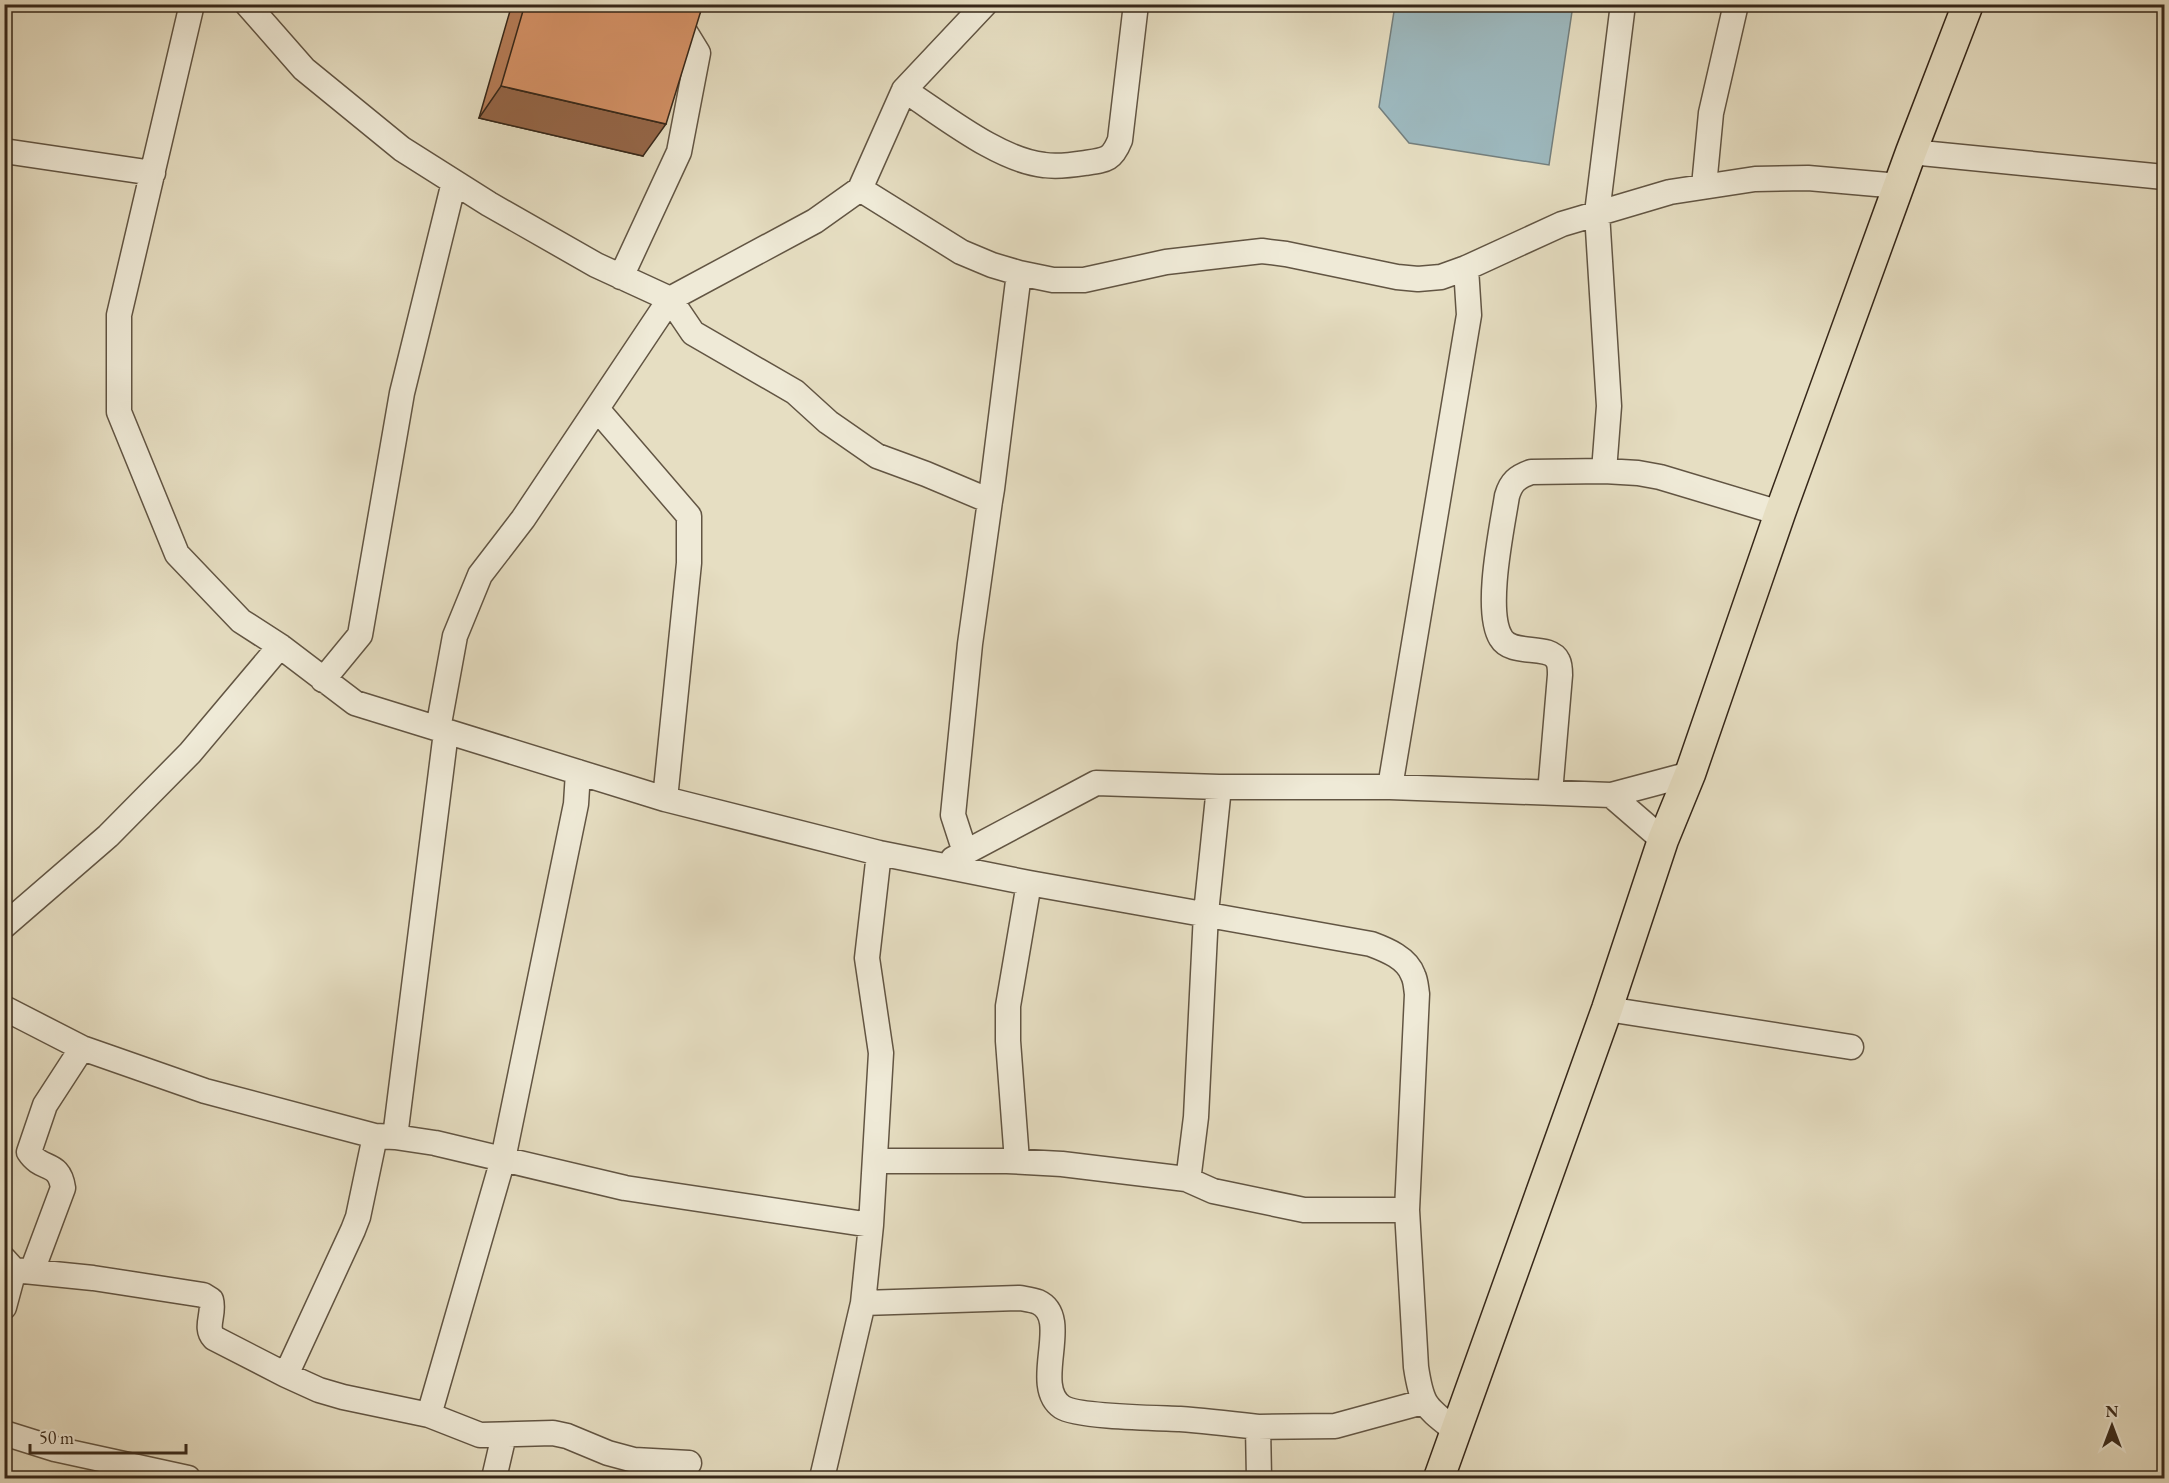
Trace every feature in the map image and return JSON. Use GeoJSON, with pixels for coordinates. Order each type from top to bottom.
{"type":"FeatureCollection","features":[{"type":"Feature","properties":{"kind":"main road"},"geometry":{"type":"LineString","coordinates":[[1439,1479],[1607,1009],[1663,840],[1690,774],[1780,513],[1911,152],[1968,4]]}},
{"type":"Feature","properties":{"kind":"street"},"geometry":{"type":"LineString","coordinates":[[192,4],[119,315],[119,412],[177,554],[241,621],[280,645],[355,704],[665,799],[879,853],[1029,883],[1371,944],[1389,950],[1405,963],[1413,975],[1417,994],[1407,1209],[1419,1389],[1424,1402],[1456,1431]]}},
{"type":"Feature","properties":{"kind":"street"},"geometry":{"type":"LineString","coordinates":[[247,4],[304,69],[402,149],[489,204],[596,266],[670,299],[693,333],[795,392],[828,422],[877,456],[990,501]]}},
{"type":"Feature","properties":{"kind":"street"},"geometry":{"type":"LineString","coordinates":[[621,277],[679,152],[698,52],[668,4]]}},
{"type":"Feature","properties":{"kind":"street"},"geometry":{"type":"LineString","coordinates":[[438,729],[455,636],[480,575],[523,519],[670,299],[815,221],[860,189],[904,90],[985,4]]}},
{"type":"Feature","properties":{"kind":"street"},"geometry":{"type":"LineString","coordinates":[[904,90],[991,146],[1019,158],[1042,165],[1064,166],[1104,160],[1115,153],[1120,140],[1136,4]]}},
{"type":"Feature","properties":{"kind":"street"},"geometry":{"type":"LineString","coordinates":[[1604,471],[1609,406],[1597,213],[1623,4]]}},
{"type":"Feature","properties":{"kind":"street"},"geometry":{"type":"LineString","coordinates":[[1704,186],[1711,113],[1736,4]]}},
{"type":"Feature","properties":{"kind":"street"},"geometry":{"type":"LineString","coordinates":[[4,151],[153,173]]}},
{"type":"Feature","properties":{"kind":"street"},"geometry":{"type":"LineString","coordinates":[[1911,152],[2164,177]]}},
{"type":"Feature","properties":{"kind":"street"},"geometry":{"type":"LineString","coordinates":[[860,189],[961,252],[992,266],[1053,280],[1084,280],[1166,262],[1262,251],[1396,277],[1418,279],[1441,277],[1466,268],[1534,235],[1597,213],[1670,192],[1755,179],[1808,178],[1899,186]]}},
{"type":"Feature","properties":{"kind":"street"},"geometry":{"type":"LineString","coordinates":[[323,680],[360,635],[402,393],[454,182]]}},
{"type":"Feature","properties":{"kind":"street"},"geometry":{"type":"LineString","coordinates":[[1390,787],[1469,315],[1466,268]]}},
{"type":"Feature","properties":{"kind":"street"},"geometry":{"type":"LineString","coordinates":[[965,852],[953,815],[970,644],[1019,273]]}},
{"type":"Feature","properties":{"kind":"street"},"geometry":{"type":"LineString","coordinates":[[597,409],[689,516],[689,563],[665,799]]}},
{"type":"Feature","properties":{"kind":"street"},"geometry":{"type":"LineString","coordinates":[[1550,793],[1560,675],[1558,661],[1551,654],[1511,647],[1502,640],[1496,627],[1494,592],[1507,496],[1511,483],[1520,475],[1531,472],[1638,473],[1660,477],[1780,513]]}},
{"type":"Feature","properties":{"kind":"street"},"geometry":{"type":"LineString","coordinates":[[4,926],[108,836],[190,753],[280,645]]}},
{"type":"Feature","properties":{"kind":"street"},"geometry":{"type":"LineString","coordinates":[[286,1374],[353,1230],[385,1137],[446,732],[438,729]]}},
{"type":"Feature","properties":{"kind":"street"},"geometry":{"type":"LineString","coordinates":[[429,1415],[503,1160],[576,804],[578,772]]}},
{"type":"Feature","properties":{"kind":"street"},"geometry":{"type":"LineString","coordinates":[[943,864],[1096,783],[1219,787],[1390,787],[1611,795],[1690,774]]}},
{"type":"Feature","properties":{"kind":"street"},"geometry":{"type":"LineString","coordinates":[[1186,1179],[1189,1173],[1196,1117],[1206,913],[1219,787]]}},
{"type":"Feature","properties":{"kind":"street"},"geometry":{"type":"LineString","coordinates":[[1611,795],[1663,840]]}},
{"type":"Feature","properties":{"kind":"street"},"geometry":{"type":"LineString","coordinates":[[822,1479],[863,1303],[871,1225],[881,1053],[867,958],[879,853]]}},
{"type":"Feature","properties":{"kind":"street"},"geometry":{"type":"LineString","coordinates":[[1017,1161],[1008,1041],[1008,1006],[1029,883]]}},
{"type":"Feature","properties":{"kind":"street"},"geometry":{"type":"LineString","coordinates":[[4,1008],[82,1048],[205,1091],[385,1137],[435,1143],[625,1188],[871,1225]]}},
{"type":"Feature","properties":{"kind":"street"},"geometry":{"type":"LineString","coordinates":[[1607,1009],[1851,1047]]}},
{"type":"Feature","properties":{"kind":"street"},"geometry":{"type":"LineString","coordinates":[[4,1307],[17,1266],[63,1188],[61,1176],[55,1169],[34,1161],[29,1152],[45,1105],[82,1048]]}},
{"type":"Feature","properties":{"kind":"street"},"geometry":{"type":"LineString","coordinates":[[875,1161],[1017,1161],[1062,1164],[1186,1179],[1213,1191],[1288,1208],[1407,1209]]}},
{"type":"Feature","properties":{"kind":"street"},"geometry":{"type":"LineString","coordinates":[[17,1266],[204,1295],[211,1300],[213,1309],[209,1333],[214,1338],[319,1390],[429,1415],[480,1435],[553,1433],[634,1460],[689,1463]]}},
{"type":"Feature","properties":{"kind":"street"},"geometry":{"type":"LineString","coordinates":[[863,1303],[1020,1298],[1038,1302],[1049,1313],[1053,1329],[1049,1374],[1053,1398],[1063,1407],[1075,1411],[1258,1427],[1335,1426],[1424,1402]]}},
{"type":"Feature","properties":{"kind":"street"},"geometry":{"type":"LineString","coordinates":[[1258,1427],[1258,1479]]}},
{"type":"Feature","properties":{"kind":"street"},"geometry":{"type":"LineString","coordinates":[[4,1432],[54,1449],[183,1478]]}},
{"type":"Feature","properties":{"kind":"street"},"geometry":{"type":"LineString","coordinates":[[494,1479],[504,1435]]}},
{"type":"Feature","properties":{"kind":"water"},"geometry":{"type":"Polygon","coordinates":[[[1395,5],[1573,5],[1549,165],[1409,143],[1379,107],[1395,5]]]}},
{"type":"Feature","properties":{"kind":"building"},"geometry":{"type":"Polygon","coordinates":[[[525,4],[703,4],[666,124],[501,86],[525,4]]]}}]}
